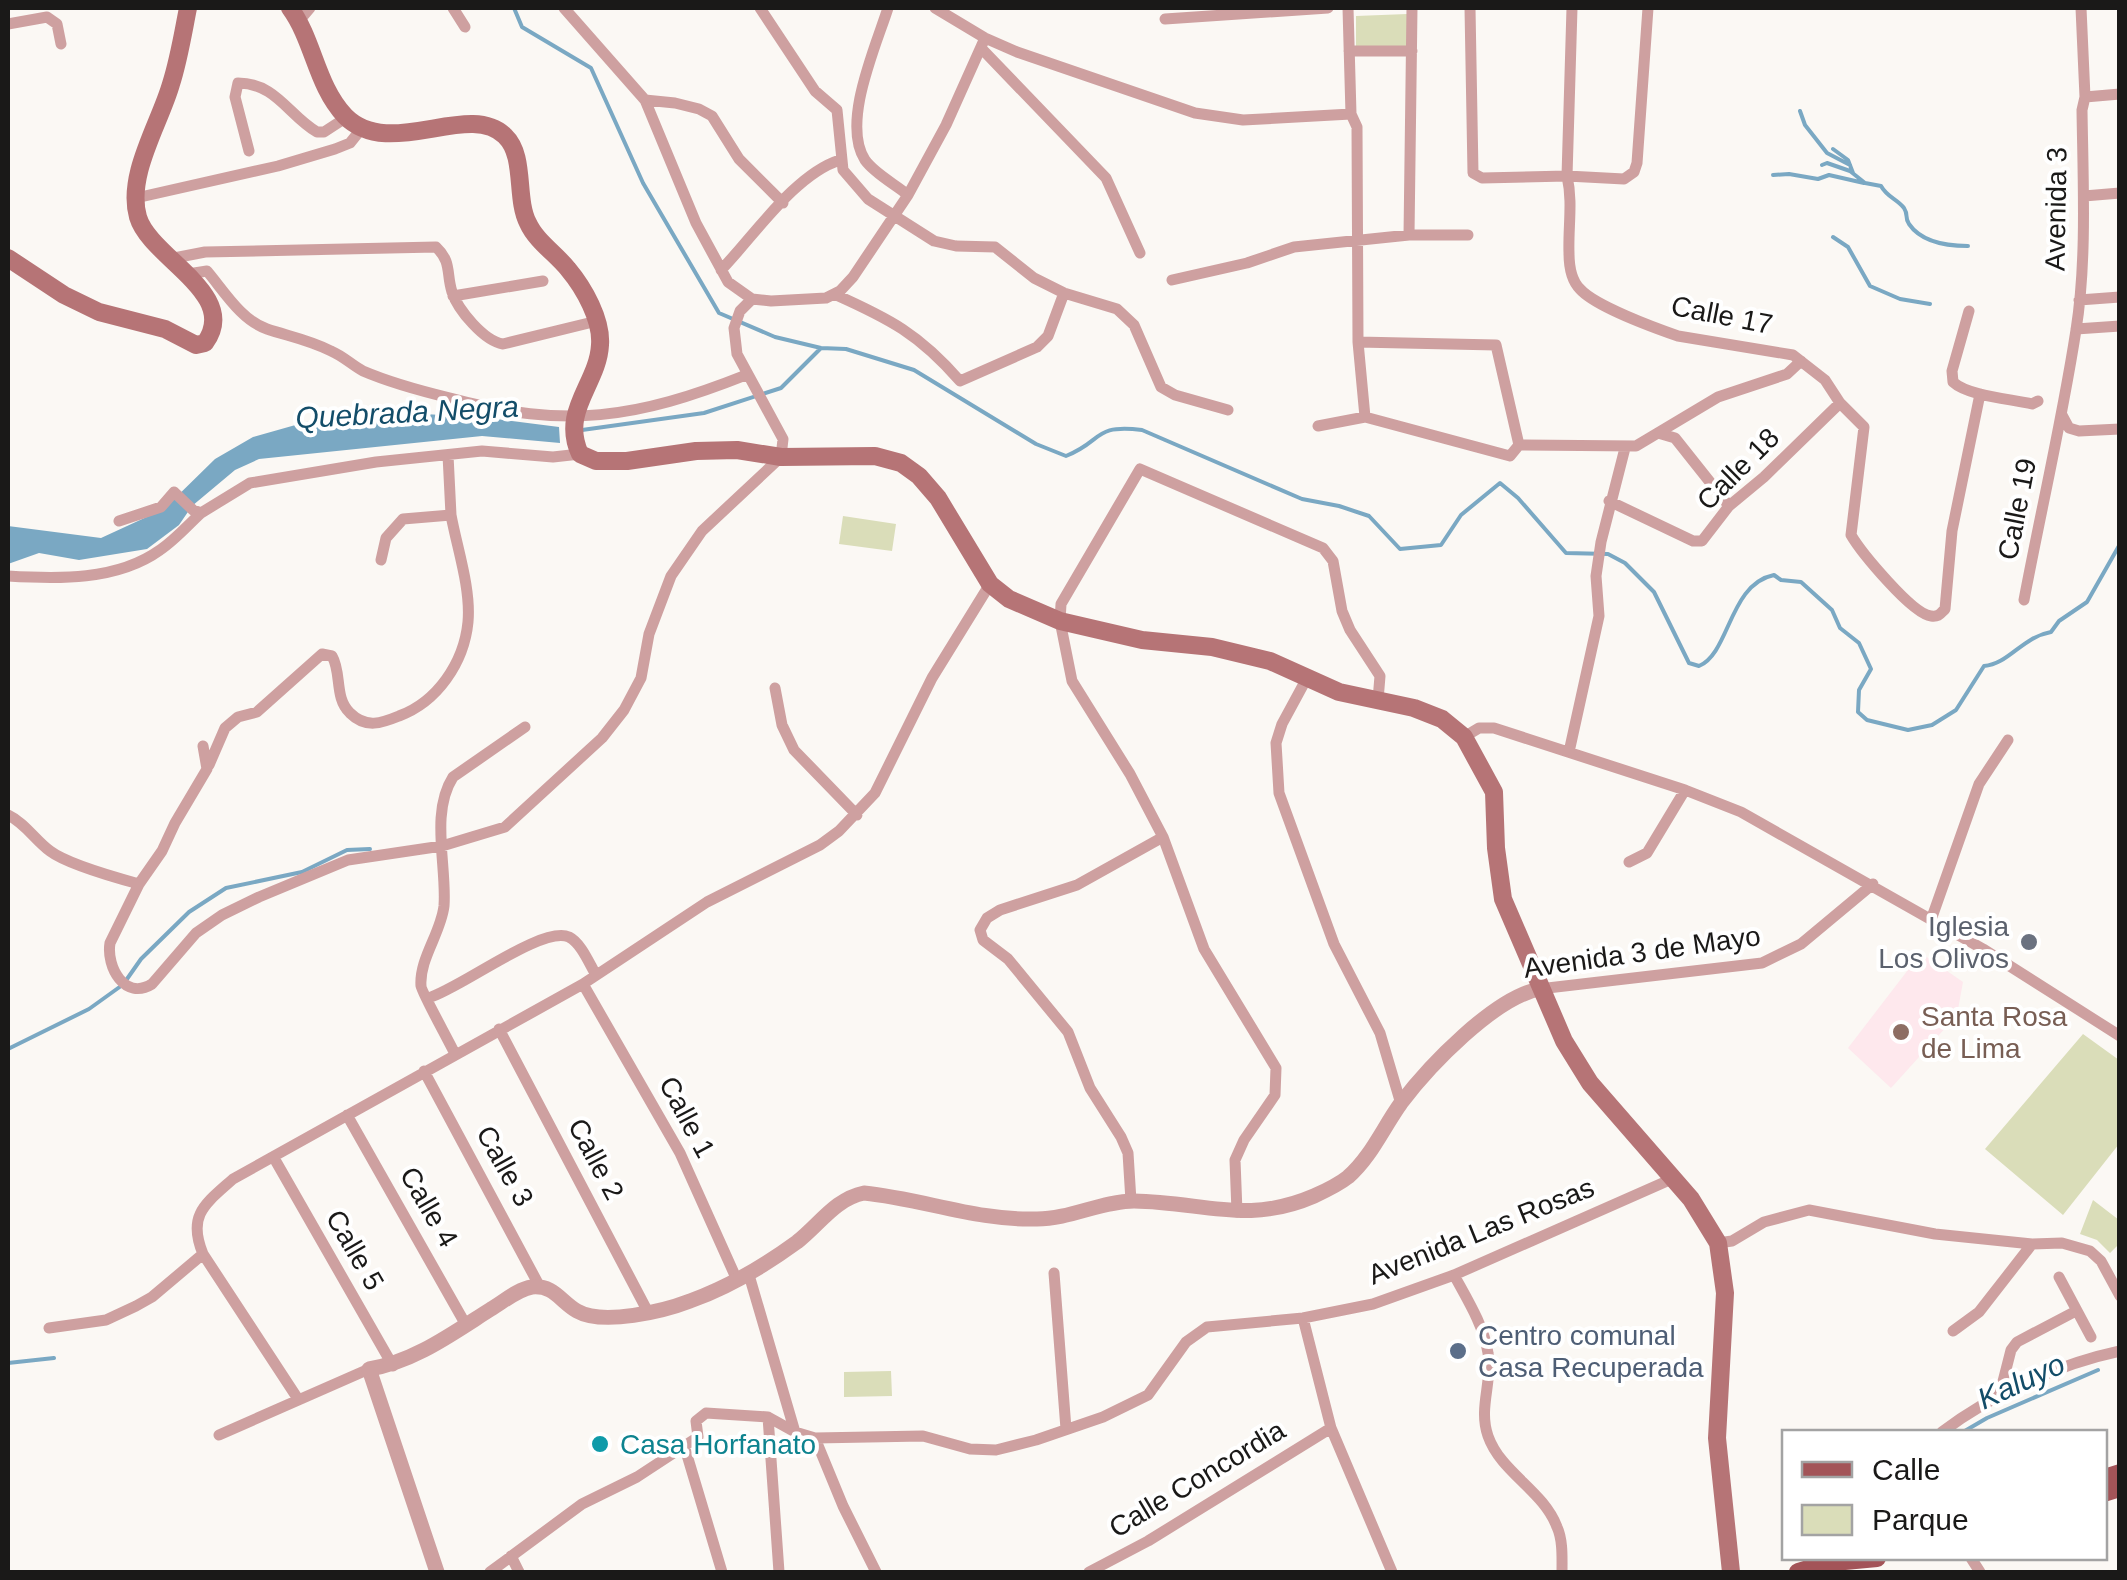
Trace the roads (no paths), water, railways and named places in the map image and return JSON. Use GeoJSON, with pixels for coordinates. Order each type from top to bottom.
{"type":"FeatureCollection","features":[{"type":"Feature","properties":{"kind":"main road"},"geometry":{"type":"LineString","coordinates":[[8,258],[64,295],[99,312],[165,329],[196,345],[205,343],[211,335],[213,312],[188,274],[169,259],[140,224],[136,198],[140,174],[172,81],[188,8]]}},
{"type":"Feature","properties":{"kind":"main road"},"geometry":{"type":"LineString","coordinates":[[300,12],[317,70],[330,96],[354,123],[399,134],[487,126],[501,132],[514,149],[522,208],[529,226],[570,271],[597,321],[598,358],[576,435],[596,461],[737,450],[781,457],[875,456],[900,463],[919,476],[938,498],[990,584],[1009,599],[1060,622],[1142,640],[1242,653],[1308,676],[1340,692],[1442,718],[1464,737],[1494,792],[1503,899],[1564,1041],[1590,1082],[1674,1178],[1718,1242],[1725,1293],[1717,1438],[1731,1572]]}},
{"type":"Feature","properties":{"kind":"main road"},"geometry":{"type":"LineString","coordinates":[[1808,1566],[1838,1560],[1875,1562]]}},
{"type":"Feature","properties":{"kind":"street"},"geometry":{"type":"LineString","coordinates":[[453,8],[465,27]]}},
{"type":"Feature","properties":{"kind":"street"},"geometry":{"type":"LineString","coordinates":[[564,8],[646,100],[696,223],[721,270],[728,282],[752,299],[810,300],[834,294],[853,277],[895,218],[983,43]]}},
{"type":"Feature","properties":{"kind":"street"},"geometry":{"type":"LineString","coordinates":[[760,8],[815,91],[838,110],[840,160],[850,182],[895,218],[934,241],[995,247],[1034,278],[1064,293],[1118,310],[1134,325],[1161,387],[1174,395],[1228,410]]}},
{"type":"Feature","properties":{"kind":"street"},"geometry":{"type":"LineString","coordinates":[[888,8],[858,107],[860,147],[868,164],[908,194]]}},
{"type":"Feature","properties":{"kind":"street"},"geometry":{"type":"LineString","coordinates":[[935,8],[983,43],[1106,178],[1140,253]]}},
{"type":"Feature","properties":{"kind":"street"},"geometry":{"type":"LineString","coordinates":[[1165,19],[1328,8]]}},
{"type":"Feature","properties":{"kind":"street"},"geometry":{"type":"LineString","coordinates":[[1348,8],[1350,114],[1357,126],[1358,342],[1365,417]]}},
{"type":"Feature","properties":{"kind":"street"},"geometry":{"type":"LineString","coordinates":[[1409,235],[1412,8]]}},
{"type":"Feature","properties":{"kind":"street"},"geometry":{"type":"LineString","coordinates":[[1470,8],[1473,173],[1482,178],[1624,179],[1634,172],[1648,8]]}},
{"type":"Feature","properties":{"kind":"street","name":"Calle 17"},"geometry":{"type":"LineString","coordinates":[[1572,8],[1567,176],[1571,194],[1568,252],[1572,276],[1592,300],[1678,336],[1776,351],[1801,361],[1825,380],[1864,428],[1851,535],[1917,610],[1930,616],[1938,616],[1945,609],[1952,531],[1980,394]]}},
{"type":"Feature","properties":{"kind":"street","name":"Avenida 3"},"geometry":{"type":"LineString","coordinates":[[2061,411],[2079,300],[2084,196],[2082,8]]}},
{"type":"Feature","properties":{"kind":"street"},"geometry":{"type":"LineString","coordinates":[[8,24],[29,14],[50,19],[56,24],[60,44]]}},
{"type":"Feature","properties":{"kind":"street"},"geometry":{"type":"LineString","coordinates":[[983,43],[1150,100],[1219,118],[1350,114]]}},
{"type":"Feature","properties":{"kind":"street"},"geometry":{"type":"LineString","coordinates":[[1349,51],[1412,50]]}},
{"type":"Feature","properties":{"kind":"street"},"geometry":{"type":"LineString","coordinates":[[136,198],[336,149],[350,143],[354,123],[317,132],[276,95],[238,83],[235,97],[249,151]]}},
{"type":"Feature","properties":{"kind":"street"},"geometry":{"type":"LineString","coordinates":[[2085,97],[2120,94]]}},
{"type":"Feature","properties":{"kind":"street"},"geometry":{"type":"LineString","coordinates":[[646,100],[690,106],[712,116],[739,159],[783,203]]}},
{"type":"Feature","properties":{"kind":"street"},"geometry":{"type":"LineString","coordinates":[[721,270],[820,166],[840,160]]}},
{"type":"Feature","properties":{"kind":"street"},"geometry":{"type":"LineString","coordinates":[[2084,196],[2120,193]]}},
{"type":"Feature","properties":{"kind":"street"},"geometry":{"type":"LineString","coordinates":[[1172,280],[1294,248],[1409,235],[1468,236]]}},
{"type":"Feature","properties":{"kind":"street"},"geometry":{"type":"LineString","coordinates":[[169,259],[205,252],[436,247],[446,256],[453,296],[495,343],[597,321]]}},
{"type":"Feature","properties":{"kind":"street"},"geometry":{"type":"LineString","coordinates":[[188,274],[207,272],[252,321],[335,352],[361,370],[414,389],[535,416],[576,435]]}},
{"type":"Feature","properties":{"kind":"street"},"geometry":{"type":"LineString","coordinates":[[453,296],[544,282]]}},
{"type":"Feature","properties":{"kind":"street"},"geometry":{"type":"LineString","coordinates":[[834,294],[896,322],[933,350],[960,381],[1044,341],[1054,325],[1064,293]]}},
{"type":"Feature","properties":{"kind":"street"},"geometry":{"type":"LineString","coordinates":[[2079,300],[2120,296]]}},
{"type":"Feature","properties":{"kind":"street"},"geometry":{"type":"LineString","coordinates":[[448,455],[451,515],[468,623],[459,655],[436,694],[413,712],[384,724],[373,724],[350,714],[340,699],[338,666],[332,656],[322,654],[268,704],[238,717],[225,728],[194,796],[174,822],[162,851],[139,884],[113,934],[109,951],[115,973],[123,984],[144,989],[196,933],[222,914],[348,860],[442,846],[505,827],[602,738],[624,710],[641,678],[649,634],[671,576],[702,532],[781,457],[784,439],[738,354],[734,328],[740,311],[752,299]]}},
{"type":"Feature","properties":{"kind":"street"},"geometry":{"type":"LineString","coordinates":[[1969,310],[1952,372],[1953,382],[1960,389],[1980,394],[2032,404],[2038,401]]}},
{"type":"Feature","properties":{"kind":"street"},"geometry":{"type":"LineString","coordinates":[[2076,329],[2120,326]]}},
{"type":"Feature","properties":{"kind":"street"},"geometry":{"type":"LineString","coordinates":[[1358,342],[1496,345],[1519,445]]}},
{"type":"Feature","properties":{"kind":"street"},"geometry":{"type":"LineString","coordinates":[[1519,445],[1636,446],[1718,397],[1787,374],[1801,361]]}},
{"type":"Feature","properties":{"kind":"street"},"geometry":{"type":"LineString","coordinates":[[8,576],[70,579],[111,571],[158,552],[197,512],[250,483],[376,462],[482,451],[552,457],[576,435],[633,411],[749,380]]}},
{"type":"Feature","properties":{"kind":"street","name":"Calle 18"},"geometry":{"type":"LineString","coordinates":[[1609,501],[1698,542],[1729,506],[1840,403]]}},
{"type":"Feature","properties":{"kind":"street"},"geometry":{"type":"LineString","coordinates":[[2061,411],[2064,422],[2079,431],[2120,430]]}},
{"type":"Feature","properties":{"kind":"street","name":"Calle 19"},"geometry":{"type":"LineString","coordinates":[[2024,600],[2061,411]]}},
{"type":"Feature","properties":{"kind":"street"},"geometry":{"type":"LineString","coordinates":[[1318,426],[1365,417],[1510,456],[1519,445]]}},
{"type":"Feature","properties":{"kind":"street"},"geometry":{"type":"LineString","coordinates":[[1658,433],[1674,438],[1729,506]]}},
{"type":"Feature","properties":{"kind":"street"},"geometry":{"type":"LineString","coordinates":[[1569,752],[1599,616],[1601,542],[1625,448]]}},
{"type":"Feature","properties":{"kind":"street"},"geometry":{"type":"LineString","coordinates":[[1236,1212],[1235,1160],[1274,1095],[1276,1068],[1204,949],[1164,837],[1072,681],[1060,622],[1061,604],[1140,468],[1322,548],[1333,561],[1342,611],[1350,630],[1380,676],[1378,700]]}},
{"type":"Feature","properties":{"kind":"street"},"geometry":{"type":"LineString","coordinates":[[119,521],[161,507],[174,492],[197,512]]}},
{"type":"Feature","properties":{"kind":"street"},"geometry":{"type":"LineString","coordinates":[[380,560],[386,538],[402,519],[451,515]]}},
{"type":"Feature","properties":{"kind":"street"},"geometry":{"type":"LineString","coordinates":[[298,1399],[203,1254],[196,1220],[208,1201],[233,1180],[583,984],[707,902],[820,845],[856,816],[875,794],[923,694],[990,584]]}},
{"type":"Feature","properties":{"kind":"street"},"geometry":{"type":"LineString","coordinates":[[1308,676],[1276,743],[1279,793],[1334,944],[1380,1033],[1401,1104]]}},
{"type":"Feature","properties":{"kind":"street"},"geometry":{"type":"LineString","coordinates":[[775,688],[782,725],[794,750],[856,816]]}},
{"type":"Feature","properties":{"kind":"street"},"geometry":{"type":"LineString","coordinates":[[455,1054],[428,998],[422,994],[421,974],[442,919],[446,787],[453,777],[525,726]]}},
{"type":"Feature","properties":{"kind":"street"},"geometry":{"type":"LineString","coordinates":[[1464,737],[1479,728],[1494,728],[1686,790],[1741,812],[1983,949],[2120,1036]]}},
{"type":"Feature","properties":{"kind":"street"},"geometry":{"type":"LineString","coordinates":[[1931,920],[1980,784],[2008,740]]}},
{"type":"Feature","properties":{"kind":"street"},"geometry":{"type":"LineString","coordinates":[[203,746],[207,769]]}},
{"type":"Feature","properties":{"kind":"street"},"geometry":{"type":"LineString","coordinates":[[1629,862],[1647,853],[1686,790]]}},
{"type":"Feature","properties":{"kind":"street"},"geometry":{"type":"LineString","coordinates":[[8,816],[32,832],[51,853],[98,873],[139,884]]}},
{"type":"Feature","properties":{"kind":"street"},"geometry":{"type":"LineString","coordinates":[[1131,1201],[1128,1153],[1090,1088],[1068,1032],[1018,969],[984,940],[980,930],[987,918],[1000,910],[1077,885],[1164,837]]}},
{"type":"Feature","properties":{"kind":"street","name":"Avenida 3 de Mayo"},"geometry":{"type":"LineString","coordinates":[[540,1287],[550,1289],[578,1311],[595,1317],[648,1312],[689,1301],[743,1278],[800,1240],[838,1204],[864,1193],[1002,1219],[1041,1220],[1131,1201],[1236,1212],[1268,1212],[1288,1206],[1346,1179],[1366,1158],[1401,1104],[1477,1024],[1519,992],[1762,963],[1801,944],[1873,884]]}},
{"type":"Feature","properties":{"kind":"street"},"geometry":{"type":"LineString","coordinates":[[428,998],[553,935],[569,937],[576,943],[596,975]]}},
{"type":"Feature","properties":{"kind":"street","name":"Calle 1"},"geometry":{"type":"LineString","coordinates":[[583,984],[680,1153],[743,1278],[795,1432]]}},
{"type":"Feature","properties":{"kind":"street","name":"Calle 2"},"geometry":{"type":"LineString","coordinates":[[499,1029],[648,1312]]}},
{"type":"Feature","properties":{"kind":"street","name":"Calle 3"},"geometry":{"type":"LineString","coordinates":[[424,1071],[540,1287]]}},
{"type":"Feature","properties":{"kind":"street","name":"Calle 4"},"geometry":{"type":"LineString","coordinates":[[347,1116],[466,1325]]}},
{"type":"Feature","properties":{"kind":"street","name":"Calle 5"},"geometry":{"type":"LineString","coordinates":[[274,1158],[393,1366]]}},
{"type":"Feature","properties":{"kind":"street","name":"Avenida Las Rosas"},"geometry":{"type":"LineString","coordinates":[[768,1417],[816,1438],[923,1436],[970,1449],[996,1450],[1103,1418],[1148,1395],[1186,1342],[1207,1327],[1303,1318],[1373,1304],[1454,1275],[1674,1178]]}},
{"type":"Feature","properties":{"kind":"street"},"geometry":{"type":"LineString","coordinates":[[1718,1242],[1732,1241],[1764,1222],[1809,1210],[1934,1234],[2032,1244],[2062,1243],[2090,1250],[2101,1261],[2120,1296]]}},
{"type":"Feature","properties":{"kind":"street"},"geometry":{"type":"LineString","coordinates":[[1954,1331],[1980,1312],[2032,1244]]}},
{"type":"Feature","properties":{"kind":"street"},"geometry":{"type":"LineString","coordinates":[[48,1328],[106,1320],[136,1306],[203,1254]]}},
{"type":"Feature","properties":{"kind":"street"},"geometry":{"type":"LineString","coordinates":[[1054,1274],[1066,1430]]}},
{"type":"Feature","properties":{"kind":"street"},"geometry":{"type":"LineString","coordinates":[[1454,1275],[1474,1313],[1488,1354],[1483,1416],[1489,1438],[1500,1459],[1550,1512],[1559,1530],[1562,1572]]}},
{"type":"Feature","properties":{"kind":"street"},"geometry":{"type":"LineString","coordinates":[[2059,1278],[2090,1337]]}},
{"type":"Feature","properties":{"kind":"street"},"geometry":{"type":"LineString","coordinates":[[219,1435],[368,1370],[393,1366],[526,1288],[540,1287]]}},
{"type":"Feature","properties":{"kind":"street"},"geometry":{"type":"LineString","coordinates":[[2000,1397],[2011,1350],[2017,1342],[2076,1311]]}},
{"type":"Feature","properties":{"kind":"street"},"geometry":{"type":"LineString","coordinates":[[1303,1318],[1331,1428],[1392,1572]]}},
{"type":"Feature","properties":{"kind":"street"},"geometry":{"type":"LineString","coordinates":[[1945,1430],[2000,1397],[2079,1361],[2120,1351]]}},
{"type":"Feature","properties":{"kind":"street"},"geometry":{"type":"LineString","coordinates":[[368,1370],[438,1572]]}},
{"type":"Feature","properties":{"kind":"street"},"geometry":{"type":"LineString","coordinates":[[490,1572],[582,1504],[637,1477],[698,1437],[696,1421],[706,1413],[768,1417],[779,1572]]}},
{"type":"Feature","properties":{"kind":"street","name":"Calle Concordia"},"geometry":{"type":"LineString","coordinates":[[1089,1572],[1148,1541],[1331,1428]]}},
{"type":"Feature","properties":{"kind":"street"},"geometry":{"type":"LineString","coordinates":[[816,1438],[876,1572]]}},
{"type":"Feature","properties":{"kind":"street"},"geometry":{"type":"LineString","coordinates":[[684,1446],[722,1572]]}},
{"type":"Feature","properties":{"kind":"street"},"geometry":{"type":"LineString","coordinates":[[511,1556],[518,1572]]}},
{"type":"Feature","properties":{"kind":"water","name":"Quebrada Negra"},"geometry":{"type":"Polygon","coordinates":[[[404,413],[559,427],[560,443],[482,436],[259,459],[235,470],[192,506],[179,525],[147,549],[79,560],[39,553],[8,564],[8,526],[101,538],[164,509],[215,459],[253,437],[306,422],[356,414],[404,413]]]}},
{"type":"Feature","properties":{"kind":"waterway"},"geometry":{"type":"LineString","coordinates":[[514,8],[522,27],[591,68],[643,183],[719,313],[775,337],[821,348],[846,349],[914,370],[1036,444],[1066,456],[1114,429],[1142,430],[1302,499],[1369,516],[1400,549],[1441,545],[1461,515],[1500,483],[1566,553],[1608,554],[1625,563],[1654,592],[1689,663],[1699,666],[1709,659],[1739,604],[1759,581],[1774,575],[1781,580],[1801,582],[1832,610],[1840,628],[1859,643],[1871,669],[1859,690],[1858,712],[1867,720],[1908,730],[1932,725],[1956,710],[1984,666],[2001,661],[2032,639],[2051,632],[2059,621],[2087,602],[2120,544]]}},
{"type":"Feature","properties":{"kind":"waterway"},"geometry":{"type":"LineString","coordinates":[[1800,111],[1805,125],[1827,153],[1850,165]]}},
{"type":"Feature","properties":{"kind":"waterway"},"geometry":{"type":"LineString","coordinates":[[1833,149],[1848,160],[1853,173]]}},
{"type":"Feature","properties":{"kind":"waterway"},"geometry":{"type":"LineString","coordinates":[[1822,165],[1827,163],[1850,171],[1865,183],[1881,186],[1904,208],[1914,230],[1928,239],[1968,246]]}},
{"type":"Feature","properties":{"kind":"waterway"},"geometry":{"type":"LineString","coordinates":[[1773,175],[1818,179],[1829,175],[1864,183]]}},
{"type":"Feature","properties":{"kind":"waterway"},"geometry":{"type":"LineString","coordinates":[[1833,237],[1848,247],[1870,286],[1900,299],[1930,304]]}},
{"type":"Feature","properties":{"kind":"waterway","name":"Quebrada Negra"},"geometry":{"type":"LineString","coordinates":[[582,430],[704,413],[781,388],[821,348]]}},
{"type":"Feature","properties":{"kind":"waterway"},"geometry":{"type":"LineString","coordinates":[[127,979],[141,959],[189,912],[226,888],[302,872],[347,850],[370,849]]}},
{"type":"Feature","properties":{"kind":"waterway"},"geometry":{"type":"LineString","coordinates":[[8,1049],[89,1009],[121,986]]}},
{"type":"Feature","properties":{"kind":"waterway"},"geometry":{"type":"LineString","coordinates":[[8,1363],[54,1358]]}},
{"type":"Feature","properties":{"kind":"waterway","name":"Kaluyo"},"geometry":{"type":"LineString","coordinates":[[1966,1430],[2098,1370]]}},
{"type":"Feature","properties":{"kind":"place","name":"Iglesia Los Olivos"},"geometry":{"type":"Point","coordinates":[2029,942]}},
{"type":"Feature","properties":{"kind":"place","name":"Santa Rosa de Lima"},"geometry":{"type":"Point","coordinates":[1901,1032]}},
{"type":"Feature","properties":{"kind":"place","name":"Centro comunal Casa Recuperada"},"geometry":{"type":"Point","coordinates":[1458,1351]}},
{"type":"Feature","properties":{"kind":"place","name":"Casa Horfanato"},"geometry":{"type":"Point","coordinates":[600,1444]}}]}
